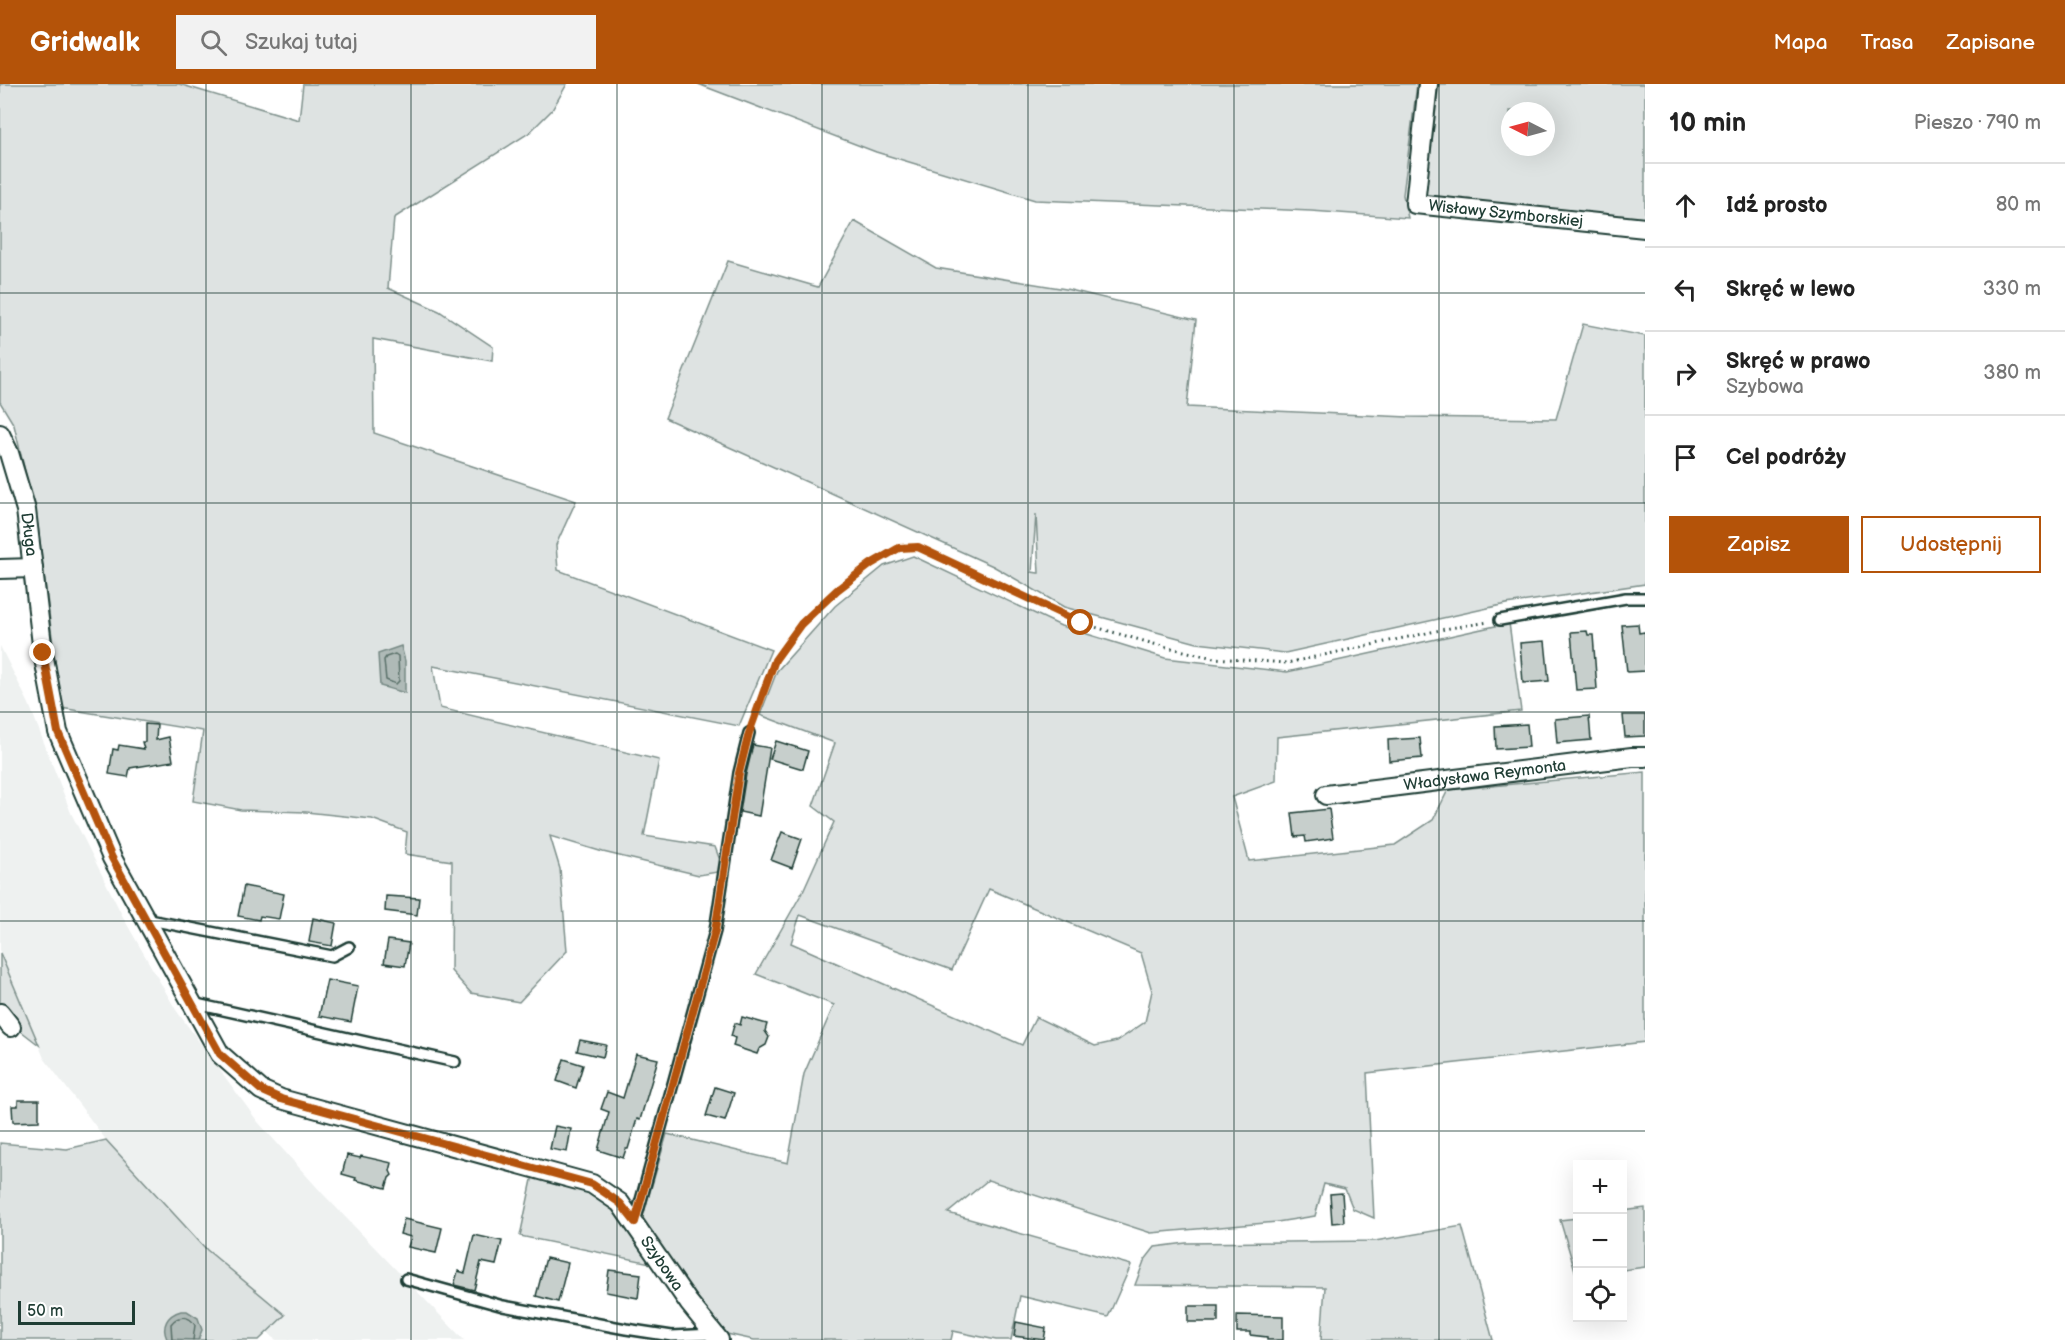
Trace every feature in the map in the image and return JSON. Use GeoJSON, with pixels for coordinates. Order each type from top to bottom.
{"type":"FeatureCollection","features":[{"type":"Feature","properties":{"kind":"street","name":"Wisławy Szymborskiej"},"geometry":{"type":"LineString","coordinates":[[1428,84],[1415,204],[1645,228]]}},
{"type":"Feature","properties":{"kind":"street","name":"Długa"},"geometry":{"type":"LineString","coordinates":[[0,434],[9,453],[26,510],[33,568]]}},
{"type":"Feature","properties":{"kind":"street"},"geometry":{"type":"LineString","coordinates":[[0,569],[33,568]]}},
{"type":"Feature","properties":{"kind":"street","name":"Szybowa"},"geometry":{"type":"LineString","coordinates":[[33,568],[43,653],[58,732],[112,858],[220,1054],[261,1090],[281,1099],[592,1184],[620,1203],[689,1303],[716,1337]]}},
{"type":"Feature","properties":{"kind":"street","name":"Władysława Reymonta"},"geometry":{"type":"LineString","coordinates":[[1326,795],[1645,757]]}},
{"type":"Feature","properties":{"kind":"lane"},"geometry":{"type":"LineString","coordinates":[[1500,620],[1626,598],[1645,598]]}},
{"type":"Feature","properties":{"kind":"lane"},"geometry":{"type":"LineString","coordinates":[[635,1222],[715,931],[739,773],[749,733]]}},
{"type":"Feature","properties":{"kind":"lane"},"geometry":{"type":"LineString","coordinates":[[146,919],[332,956],[349,947]]}},
{"type":"Feature","properties":{"kind":"lane"},"geometry":{"type":"LineString","coordinates":[[192,1003],[455,1062]]}},
{"type":"Feature","properties":{"kind":"lane"},"geometry":{"type":"LineString","coordinates":[[406,1279],[503,1306],[672,1336],[716,1337]]}},
{"type":"Feature","properties":{"kind":"path"},"geometry":{"type":"LineString","coordinates":[[749,733],[775,660],[801,624],[846,583],[871,564],[899,548],[918,547],[1081,623],[1214,658],[1287,663],[1450,628],[1500,620]]}},
{"type":"Feature","properties":{"kind":"shaded area"},"geometry":{"type":"Polygon","coordinates":[[[0,84],[179,84],[299,120],[303,84],[567,84],[552,110],[529,133],[394,218],[388,288],[439,311],[493,347],[492,361],[373,339],[374,433],[576,501],[556,545],[558,570],[771,650],[739,726],[433,666],[440,708],[659,760],[644,836],[715,847],[724,871],[699,875],[603,852],[550,836],[560,869],[567,951],[519,1002],[471,993],[451,971],[452,861],[405,854],[407,832],[372,819],[306,812],[241,810],[193,801],[203,731],[61,708],[38,526],[14,425],[0,402],[0,84]]]}},
{"type":"Feature","properties":{"kind":"shaded area"},"geometry":{"type":"Polygon","coordinates":[[[698,84],[1417,84],[1403,195],[1408,218],[1311,211],[1035,200],[876,152],[698,84]]]}},
{"type":"Feature","properties":{"kind":"shaded area"},"geometry":{"type":"Polygon","coordinates":[[[1439,84],[1645,84],[1645,223],[1425,197],[1439,84]]]}},
{"type":"Feature","properties":{"kind":"shaded area"},"geometry":{"type":"Polygon","coordinates":[[[854,221],[936,268],[1066,289],[1196,320],[1187,407],[1408,417],[1556,419],[1583,324],[1645,336],[1645,584],[1506,604],[1285,653],[1197,643],[1064,607],[993,566],[665,418],[728,261],[818,287],[854,221]],[[1036,514],[1032,572],[1039,573],[1036,514]]]}},
{"type":"Feature","properties":{"kind":"shaded area"},"geometry":{"type":"Polygon","coordinates":[[[913,556],[1061,626],[1165,658],[1287,672],[1509,623],[1521,711],[1277,737],[1276,781],[1232,797],[1249,861],[1395,845],[1433,820],[1448,790],[1645,772],[1645,1042],[1367,1073],[1374,1218],[1353,1209],[1345,1189],[1324,1184],[1315,1216],[1277,1222],[1151,1233],[988,1180],[948,1213],[1131,1265],[1108,1317],[1020,1296],[1011,1340],[996,1340],[953,1331],[951,1340],[754,1340],[727,1334],[687,1284],[642,1219],[667,1134],[788,1163],[804,1074],[834,1005],[756,974],[803,891],[834,822],[813,806],[835,743],[760,715],[777,671],[835,606],[884,566],[913,556]],[[989,889],[952,970],[800,915],[791,943],[1022,1045],[1036,1017],[1095,1046],[1117,1041],[1145,1022],[1152,991],[1141,953],[989,889]]]}},
{"type":"Feature","properties":{"kind":"shaded area"},"geometry":{"type":"Polygon","coordinates":[[[0,646],[29,704],[71,813],[124,919],[176,1010],[258,1122],[323,1194],[464,1340],[276,1340],[235,1300],[165,1223],[44,1058],[0,953],[0,646]]]}},
{"type":"Feature","properties":{"kind":"shaded area"},"geometry":{"type":"Polygon","coordinates":[[[0,953],[39,1045],[0,1012],[0,953]]]}},
{"type":"Feature","properties":{"kind":"shaded area"},"geometry":{"type":"Polygon","coordinates":[[[106,1140],[207,1250],[285,1315],[259,1340],[0,1340],[0,1143],[67,1149],[106,1140]]]}},
{"type":"Feature","properties":{"kind":"shaded area"},"geometry":{"type":"Polygon","coordinates":[[[533,1175],[585,1190],[616,1212],[650,1263],[520,1236],[533,1175]]]}},
{"type":"Feature","properties":{"kind":"shaded area"},"geometry":{"type":"Polygon","coordinates":[[[1645,1208],[1645,1267],[1627,1269],[1627,1210],[1645,1208]]]}},
{"type":"Feature","properties":{"kind":"shaded area"},"geometry":{"type":"Polygon","coordinates":[[[1573,1218],[1573,1264],[1560,1220],[1573,1218]]]}},
{"type":"Feature","properties":{"kind":"shaded area"},"geometry":{"type":"Polygon","coordinates":[[[1462,1226],[1493,1340],[1321,1340],[1325,1287],[1135,1285],[1144,1261],[1155,1247],[1186,1243],[1375,1241],[1462,1226]]]}},
{"type":"Feature","properties":{"kind":"water"},"geometry":{"type":"Polygon","coordinates":[[[401,646],[405,661],[405,693],[380,686],[378,654],[401,646]]]}},
{"type":"Feature","properties":{"kind":"water"},"geometry":{"type":"Polygon","coordinates":[[[187,1311],[198,1318],[202,1330],[198,1340],[167,1339],[166,1322],[172,1315],[187,1311]]]}},
{"type":"Feature","properties":{"kind":"building"},"geometry":{"type":"Polygon","coordinates":[[[1638,624],[1639,633],[1645,632],[1645,671],[1627,672],[1622,625],[1638,624]]]}},
{"type":"Feature","properties":{"kind":"building"},"geometry":{"type":"Polygon","coordinates":[[[1587,631],[1588,635],[1593,635],[1597,689],[1576,690],[1571,632],[1587,631]]]}},
{"type":"Feature","properties":{"kind":"building"},"geometry":{"type":"Polygon","coordinates":[[[1545,641],[1549,681],[1523,683],[1520,643],[1545,641]]]}},
{"type":"Feature","properties":{"kind":"building"},"geometry":{"type":"Polygon","coordinates":[[[1623,715],[1645,715],[1645,736],[1625,737],[1623,715]]]}},
{"type":"Feature","properties":{"kind":"building"},"geometry":{"type":"Polygon","coordinates":[[[1589,716],[1591,740],[1557,743],[1555,719],[1589,716]]]}},
{"type":"Feature","properties":{"kind":"building"},"geometry":{"type":"Polygon","coordinates":[[[145,724],[157,725],[156,740],[169,737],[173,761],[130,768],[128,777],[109,774],[113,749],[118,750],[119,745],[144,749],[142,742],[145,742],[145,724]]]}},
{"type":"Feature","properties":{"kind":"building"},"geometry":{"type":"Polygon","coordinates":[[[1527,724],[1529,747],[1496,749],[1495,726],[1527,724]]]}},
{"type":"Feature","properties":{"kind":"building"},"geometry":{"type":"Polygon","coordinates":[[[1420,738],[1422,758],[1389,761],[1388,740],[1420,738]]]}},
{"type":"Feature","properties":{"kind":"building"},"geometry":{"type":"Polygon","coordinates":[[[776,741],[808,751],[803,769],[770,759],[776,741]]]}},
{"type":"Feature","properties":{"kind":"building"},"geometry":{"type":"Polygon","coordinates":[[[753,745],[770,748],[759,816],[740,812],[753,745]]]}},
{"type":"Feature","properties":{"kind":"building"},"geometry":{"type":"Polygon","coordinates":[[[1329,809],[1333,838],[1306,842],[1305,836],[1295,837],[1292,813],[1329,809]]]}},
{"type":"Feature","properties":{"kind":"building"},"geometry":{"type":"Polygon","coordinates":[[[782,832],[802,839],[792,868],[771,860],[782,832]]]}},
{"type":"Feature","properties":{"kind":"building"},"geometry":{"type":"Polygon","coordinates":[[[244,886],[284,894],[279,919],[260,916],[259,920],[238,916],[244,886]]]}},
{"type":"Feature","properties":{"kind":"building"},"geometry":{"type":"Polygon","coordinates":[[[386,896],[419,898],[417,915],[385,911],[386,896]]]}},
{"type":"Feature","properties":{"kind":"building"},"geometry":{"type":"Polygon","coordinates":[[[313,918],[336,923],[332,946],[309,942],[313,918]]]}},
{"type":"Feature","properties":{"kind":"building"},"geometry":{"type":"Polygon","coordinates":[[[388,940],[409,943],[405,966],[384,963],[388,940]]]}},
{"type":"Feature","properties":{"kind":"building"},"geometry":{"type":"Polygon","coordinates":[[[327,980],[358,986],[351,1022],[319,1016],[327,980]]]}},
{"type":"Feature","properties":{"kind":"building"},"geometry":{"type":"Polygon","coordinates":[[[742,1017],[767,1024],[765,1031],[769,1037],[766,1045],[759,1049],[757,1054],[733,1046],[735,1038],[731,1036],[733,1029],[735,1023],[740,1025],[742,1017]]]}},
{"type":"Feature","properties":{"kind":"building"},"geometry":{"type":"Polygon","coordinates":[[[580,1040],[606,1045],[603,1057],[577,1051],[580,1040]]]}},
{"type":"Feature","properties":{"kind":"building"},"geometry":{"type":"Polygon","coordinates":[[[636,1054],[658,1059],[640,1120],[637,1119],[623,1158],[598,1150],[609,1112],[601,1109],[607,1092],[623,1098],[636,1054]]]}},
{"type":"Feature","properties":{"kind":"building"},"geometry":{"type":"Polygon","coordinates":[[[564,1059],[583,1065],[576,1088],[557,1081],[564,1059]]]}},
{"type":"Feature","properties":{"kind":"building"},"geometry":{"type":"Polygon","coordinates":[[[715,1087],[734,1093],[725,1121],[706,1116],[715,1087]]]}},
{"type":"Feature","properties":{"kind":"building"},"geometry":{"type":"Polygon","coordinates":[[[18,1100],[39,1100],[39,1121],[13,1122],[12,1106],[18,1106],[18,1100]]]}},
{"type":"Feature","properties":{"kind":"building"},"geometry":{"type":"Polygon","coordinates":[[[555,1126],[571,1129],[567,1152],[550,1149],[555,1126]]]}},
{"type":"Feature","properties":{"kind":"building"},"geometry":{"type":"Polygon","coordinates":[[[347,1155],[392,1163],[390,1171],[392,1175],[386,1188],[342,1174],[347,1155]]]}},
{"type":"Feature","properties":{"kind":"building"},"geometry":{"type":"Polygon","coordinates":[[[1342,1193],[1344,1222],[1332,1223],[1330,1194],[1342,1193]]]}},
{"type":"Feature","properties":{"kind":"building"},"geometry":{"type":"Polygon","coordinates":[[[404,1219],[442,1228],[436,1253],[408,1247],[411,1237],[400,1234],[404,1219]]]}},
{"type":"Feature","properties":{"kind":"building"},"geometry":{"type":"Polygon","coordinates":[[[474,1235],[502,1241],[496,1265],[481,1262],[474,1290],[454,1285],[458,1271],[465,1273],[474,1235]]]}},
{"type":"Feature","properties":{"kind":"building"},"geometry":{"type":"Polygon","coordinates":[[[546,1258],[568,1263],[558,1302],[536,1296],[546,1258]]]}},
{"type":"Feature","properties":{"kind":"building"},"geometry":{"type":"Polygon","coordinates":[[[609,1270],[641,1274],[638,1298],[606,1292],[609,1270]]]}},
{"type":"Feature","properties":{"kind":"building"},"geometry":{"type":"Polygon","coordinates":[[[1188,1306],[1218,1306],[1218,1322],[1188,1322],[1188,1306]]]}},
{"type":"Feature","properties":{"kind":"building"},"geometry":{"type":"Polygon","coordinates":[[[1237,1315],[1283,1316],[1283,1340],[1267,1340],[1267,1337],[1250,1335],[1250,1332],[1237,1332],[1237,1315]]]}},
{"type":"Feature","properties":{"kind":"building"},"geometry":{"type":"Polygon","coordinates":[[[1016,1322],[1046,1328],[1044,1340],[1014,1336],[1016,1322]]]}},
{"type":"Feature","properties":{"kind":"route"},"geometry":{"type":"LineString","coordinates":[[43,653],[58,732],[112,858],[220,1054],[261,1090],[281,1099],[592,1184],[620,1203],[635,1222],[715,931],[739,773],[749,733],[775,660],[801,624],[837,590],[871,564],[899,548],[918,547],[1081,623]]}}]}
